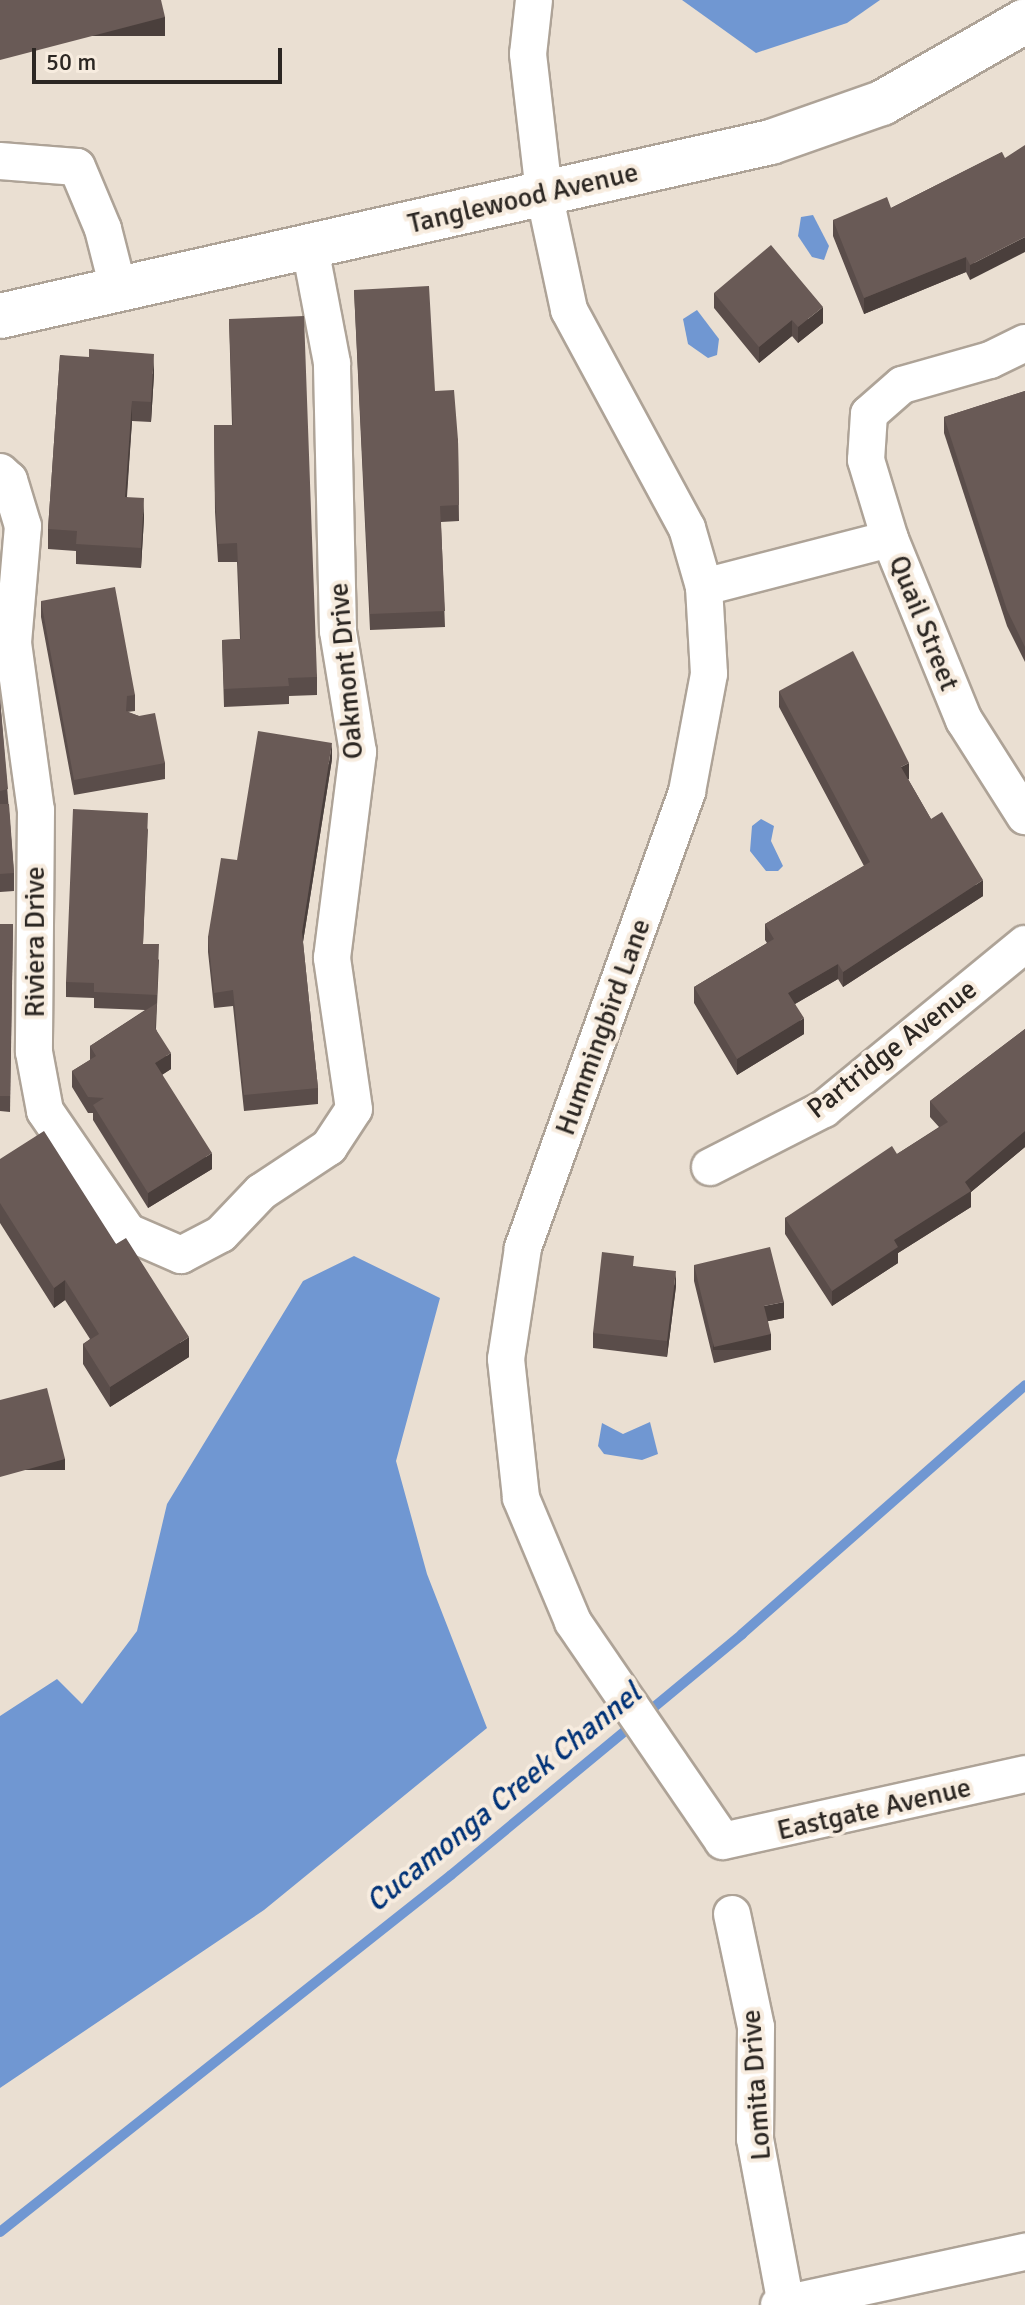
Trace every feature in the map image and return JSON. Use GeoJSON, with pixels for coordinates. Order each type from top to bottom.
{"type":"FeatureCollection","features":[{"type":"Feature","properties":{"kind":"street","name":"Hummingbird Lane"},"geometry":{"type":"LineString","coordinates":[[534,0],[528,54],[544,193],[569,310],[687,528],[704,587],[709,674],[687,792],[523,1248],[506,1359],[521,1498],[573,1622],[723,1841]]}},
{"type":"Feature","properties":{"kind":"street","name":"Tanglewood Avenue"},"geometry":{"type":"LineString","coordinates":[[0,316],[119,292],[771,142],[882,103],[1025,21]]}},
{"type":"Feature","properties":{"kind":"street"},"geometry":{"type":"LineString","coordinates":[[0,161],[77,167],[103,229],[119,292]]}},
{"type":"Feature","properties":{"kind":"street","name":"Oakmont Drive"},"geometry":{"type":"LineString","coordinates":[[261,1192],[329,1147],[354,1109],[332,958],[358,752],[338,631],[332,363],[310,248]]}},
{"type":"Feature","properties":{"kind":"street","name":"Quail Street"},"geometry":{"type":"LineString","coordinates":[[1025,343],[990,360],[902,385],[869,414],[866,460],[890,539],[964,720],[1025,816]]}},
{"type":"Feature","properties":{"kind":"street","name":"Riviera Drive"},"geometry":{"type":"LineString","coordinates":[[0,472],[9,480],[23,526],[13,643],[36,810],[34,1052],[45,1111],[128,1232],[181,1255],[221,1234],[261,1192]]}},
{"type":"Feature","properties":{"kind":"street"},"geometry":{"type":"LineString","coordinates":[[704,587],[890,539]]}},
{"type":"Feature","properties":{"kind":"street","name":"Partridge Avenue"},"geometry":{"type":"LineString","coordinates":[[710,1167],[824,1109],[1025,944]]}},
{"type":"Feature","properties":{"kind":"street","name":"Eastgate Avenue"},"geometry":{"type":"LineString","coordinates":[[723,1841],[1025,1774]]}},
{"type":"Feature","properties":{"kind":"street","name":"Lomita Drive"},"geometry":{"type":"LineString","coordinates":[[732,1914],[756,2027],[755,2139],[782,2304]]}},
{"type":"Feature","properties":{"kind":"street"},"geometry":{"type":"LineString","coordinates":[[782,2304],[1025,2252]]}},
{"type":"Feature","properties":{"kind":"water"},"geometry":{"type":"Polygon","coordinates":[[[682,0],[880,0],[847,23],[756,53],[682,0]]]}},
{"type":"Feature","properties":{"kind":"water"},"geometry":{"type":"Polygon","coordinates":[[[813,215],[829,246],[824,260],[812,257],[798,236],[801,217],[813,215]]]}},
{"type":"Feature","properties":{"kind":"water"},"geometry":{"type":"Polygon","coordinates":[[[697,310],[719,339],[717,355],[708,358],[688,344],[683,319],[697,310]]]}},
{"type":"Feature","properties":{"kind":"water"},"geometry":{"type":"Polygon","coordinates":[[[761,819],[774,826],[771,841],[783,866],[778,871],[766,871],[750,851],[752,826],[761,819]]]}},
{"type":"Feature","properties":{"kind":"water"},"geometry":{"type":"Polygon","coordinates":[[[354,1256],[440,1298],[396,1461],[427,1574],[487,1728],[264,1910],[0,2088],[0,1716],[57,1679],[82,1704],[137,1631],[167,1504],[303,1281],[354,1256]]]}},
{"type":"Feature","properties":{"kind":"water"},"geometry":{"type":"Polygon","coordinates":[[[650,1422],[658,1454],[642,1460],[604,1454],[598,1446],[602,1423],[623,1434],[650,1422]]]}},
{"type":"Feature","properties":{"kind":"building"},"geometry":{"type":"Polygon","coordinates":[[[0,0],[161,0],[165,17],[0,60],[0,0]]]}},
{"type":"Feature","properties":{"kind":"building"},"geometry":{"type":"Polygon","coordinates":[[[1025,145],[1025,237],[970,265],[966,257],[864,298],[833,220],[887,197],[891,208],[1002,152],[1005,158],[1025,145]]]}},
{"type":"Feature","properties":{"kind":"building"},"geometry":{"type":"Polygon","coordinates":[[[771,245],[823,307],[798,327],[792,320],[759,347],[714,293],[771,245]]]}},
{"type":"Feature","properties":{"kind":"building"},"geometry":{"type":"Polygon","coordinates":[[[429,286],[435,391],[454,390],[458,440],[459,505],[440,506],[445,611],[370,614],[354,290],[429,286]]]}},
{"type":"Feature","properties":{"kind":"building"},"geometry":{"type":"Polygon","coordinates":[[[304,316],[317,677],[288,678],[289,686],[224,689],[222,640],[241,639],[237,543],[218,544],[215,494],[214,425],[233,425],[229,319],[304,316]]]}},
{"type":"Feature","properties":{"kind":"building"},"geometry":{"type":"Polygon","coordinates":[[[89,349],[154,354],[151,402],[132,401],[125,497],[144,498],[141,548],[76,544],[77,531],[48,529],[60,355],[89,357],[89,349]]]}},
{"type":"Feature","properties":{"kind":"building"},"geometry":{"type":"Polygon","coordinates":[[[1025,391],[1025,647],[1007,610],[944,417],[1025,391]]]}},
{"type":"Feature","properties":{"kind":"building"},"geometry":{"type":"Polygon","coordinates":[[[115,587],[135,695],[127,696],[126,711],[139,716],[155,713],[165,763],[74,780],[41,601],[115,587]]]}},
{"type":"Feature","properties":{"kind":"building"},"geometry":{"type":"Polygon","coordinates":[[[853,651],[909,763],[901,767],[931,819],[942,812],[983,880],[843,972],[838,964],[788,993],[804,1018],[737,1059],[694,987],[774,939],[765,924],[870,862],[779,691],[853,651]]]}},
{"type":"Feature","properties":{"kind":"building"},"geometry":{"type":"Polygon","coordinates":[[[0,699],[8,789],[0,791],[0,699]]]}},
{"type":"Feature","properties":{"kind":"building"},"geometry":{"type":"Polygon","coordinates":[[[258,731],[332,743],[302,932],[318,1088],[244,1095],[233,990],[214,993],[208,937],[221,858],[237,860],[258,731]]]}},
{"type":"Feature","properties":{"kind":"building"},"geometry":{"type":"Polygon","coordinates":[[[0,804],[9,804],[14,873],[0,874],[0,804]]]}},
{"type":"Feature","properties":{"kind":"building"},"geometry":{"type":"Polygon","coordinates":[[[73,809],[148,813],[143,944],[159,944],[157,995],[94,992],[94,983],[66,982],[73,809]]]}},
{"type":"Feature","properties":{"kind":"building"},"geometry":{"type":"Polygon","coordinates":[[[0,924],[13,924],[10,1096],[0,1096],[0,924]]]}},
{"type":"Feature","properties":{"kind":"building"},"geometry":{"type":"Polygon","coordinates":[[[157,1003],[155,1028],[171,1053],[155,1063],[212,1153],[148,1193],[93,1105],[104,1098],[88,1097],[72,1071],[96,1056],[90,1046],[157,1003]]]}},
{"type":"Feature","properties":{"kind":"building"},"geometry":{"type":"Polygon","coordinates":[[[1025,1029],[1025,1131],[965,1182],[971,1191],[894,1240],[898,1247],[832,1291],[785,1218],[892,1146],[897,1154],[948,1122],[930,1101],[1025,1029]]]}},
{"type":"Feature","properties":{"kind":"building"},"geometry":{"type":"Polygon","coordinates":[[[44,1131],[116,1244],[126,1238],[189,1337],[110,1387],[83,1344],[99,1334],[65,1280],[54,1288],[0,1203],[0,1159],[44,1131]]]}},
{"type":"Feature","properties":{"kind":"building"},"geometry":{"type":"Polygon","coordinates":[[[770,1247],[784,1302],[764,1306],[771,1334],[714,1347],[694,1265],[770,1247]]]}},
{"type":"Feature","properties":{"kind":"building"},"geometry":{"type":"Polygon","coordinates":[[[602,1252],[634,1256],[633,1266],[676,1271],[667,1341],[593,1333],[602,1252]]]}},
{"type":"Feature","properties":{"kind":"building"},"geometry":{"type":"Polygon","coordinates":[[[47,1388],[65,1459],[0,1477],[0,1400],[47,1388]]]}},
{"type":"Feature","properties":{"kind":"waterway","name":"Cucamonga Creek Channel"},"geometry":{"type":"LineString","coordinates":[[0,2232],[451,1875],[742,1634],[1025,1385]]}}]}
